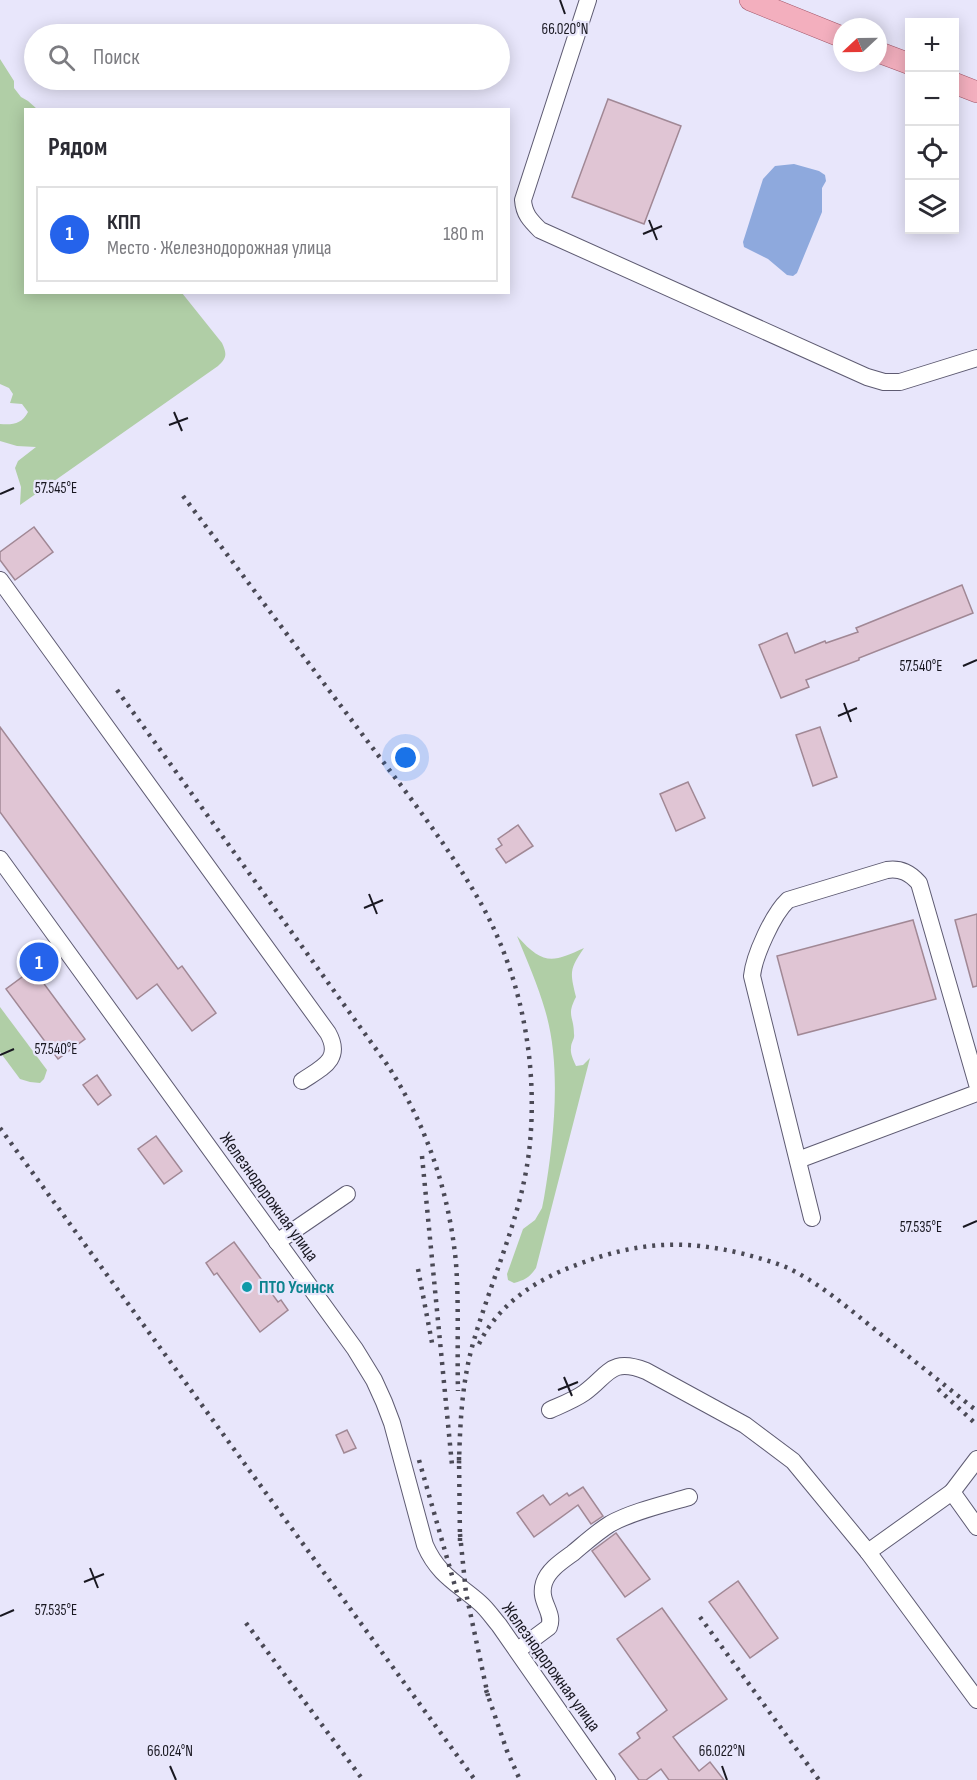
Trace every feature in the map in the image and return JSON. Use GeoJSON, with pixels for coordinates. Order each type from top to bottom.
{"type":"FeatureCollection","features":[{"type":"Feature","properties":{"kind":"main road"},"geometry":{"type":"LineString","coordinates":[[750,0],[833,33]]}},
{"type":"Feature","properties":{"kind":"main road"},"geometry":{"type":"LineString","coordinates":[[887,55],[905,62]]}},
{"type":"Feature","properties":{"kind":"main road"},"geometry":{"type":"LineString","coordinates":[[959,84],[977,92]]}},
{"type":"Feature","properties":{"kind":"street"},"geometry":{"type":"LineString","coordinates":[[588,0],[523,200],[523,208],[529,219],[540,230],[867,377],[884,382],[900,382],[977,358]]}},
{"type":"Feature","properties":{"kind":"street"},"geometry":{"type":"LineString","coordinates":[[0,580],[328,1033],[332,1041],[333,1055],[328,1063],[302,1081]]}},
{"type":"Feature","properties":{"kind":"street","name":"Железнодорожная улица"},"geometry":{"type":"LineString","coordinates":[[0,859],[355,1349],[374,1380],[392,1423],[425,1545],[434,1563],[455,1585],[481,1604],[518,1650],[607,1780]]}},
{"type":"Feature","properties":{"kind":"street"},"geometry":{"type":"LineString","coordinates":[[812,1218],[752,976],[755,958],[780,907],[788,900],[887,870],[895,869],[913,876],[919,883],[977,1084]]}},
{"type":"Feature","properties":{"kind":"street"},"geometry":{"type":"LineString","coordinates":[[798,1160],[977,1093]]}},
{"type":"Feature","properties":{"kind":"street"},"geometry":{"type":"LineString","coordinates":[[277,1242],[346,1194]]}},
{"type":"Feature","properties":{"kind":"street"},"geometry":{"type":"LineString","coordinates":[[550,1410],[585,1392],[605,1374],[623,1365],[646,1371],[745,1425],[793,1461],[868,1552],[977,1700]]}},
{"type":"Feature","properties":{"kind":"street"},"geometry":{"type":"LineString","coordinates":[[868,1552],[952,1492],[977,1459]]}},
{"type":"Feature","properties":{"kind":"street"},"geometry":{"type":"LineString","coordinates":[[952,1492],[977,1527]]}},
{"type":"Feature","properties":{"kind":"street"},"geometry":{"type":"LineString","coordinates":[[518,1650],[549,1627],[550,1615],[543,1600],[544,1583],[558,1564],[609,1525],[689,1497]]}},
{"type":"Feature","properties":{"kind":"green space"},"geometry":{"type":"Polygon","coordinates":[[[0,59],[14,81],[14,88],[21,97],[36,108],[24,108],[24,294],[183,294],[222,343],[225,358],[218,366],[20,505],[21,487],[15,468],[18,461],[36,447],[17,446],[0,441],[0,424],[17,423],[28,412],[22,404],[10,403],[13,394],[9,388],[0,384],[0,59]]]}},
{"type":"Feature","properties":{"kind":"green space"},"geometry":{"type":"Polygon","coordinates":[[[517,936],[534,952],[548,958],[564,957],[584,948],[572,971],[576,997],[571,1012],[574,1036],[571,1050],[576,1066],[583,1065],[590,1058],[536,1268],[527,1278],[514,1283],[508,1280],[507,1274],[523,1229],[535,1220],[542,1208],[551,1152],[555,1103],[553,1055],[545,1010],[517,936]]]}},
{"type":"Feature","properties":{"kind":"green space"},"geometry":{"type":"Polygon","coordinates":[[[0,1007],[47,1070],[40,1083],[20,1079],[0,1052],[0,1007]]]}},
{"type":"Feature","properties":{"kind":"water"},"geometry":{"type":"Polygon","coordinates":[[[794,164],[819,171],[825,175],[826,181],[822,188],[822,212],[797,273],[793,276],[787,275],[768,259],[744,247],[743,242],[763,179],[775,166],[794,164]]]}},
{"type":"Feature","properties":{"kind":"building"},"geometry":{"type":"Polygon","coordinates":[[[608,99],[681,126],[644,224],[572,197],[608,99]]]}},
{"type":"Feature","properties":{"kind":"building"},"geometry":{"type":"Polygon","coordinates":[[[34,527],[53,552],[15,580],[0,560],[0,552],[34,527]]]}},
{"type":"Feature","properties":{"kind":"building"},"geometry":{"type":"Polygon","coordinates":[[[962,585],[973,613],[806,680],[809,687],[781,698],[759,645],[787,633],[795,653],[825,641],[826,643],[858,632],[856,628],[962,585]]]}},
{"type":"Feature","properties":{"kind":"building"},"geometry":{"type":"Polygon","coordinates":[[[0,727],[178,969],[182,966],[216,1013],[192,1031],[157,984],[137,999],[0,812],[0,727]]]}},
{"type":"Feature","properties":{"kind":"building"},"geometry":{"type":"Polygon","coordinates":[[[820,727],[837,777],[813,786],[796,735],[820,727]]]}},
{"type":"Feature","properties":{"kind":"building"},"geometry":{"type":"Polygon","coordinates":[[[688,782],[705,818],[676,831],[660,794],[688,782]]]}},
{"type":"Feature","properties":{"kind":"building"},"geometry":{"type":"Polygon","coordinates":[[[518,825],[533,846],[506,863],[496,849],[502,845],[498,839],[518,825]]]}},
{"type":"Feature","properties":{"kind":"building"},"geometry":{"type":"Polygon","coordinates":[[[977,914],[977,986],[973,987],[955,920],[977,914]]]}},
{"type":"Feature","properties":{"kind":"building"},"geometry":{"type":"Polygon","coordinates":[[[913,920],[936,999],[798,1035],[777,956],[913,920]]]}},
{"type":"Feature","properties":{"kind":"building"},"geometry":{"type":"Polygon","coordinates":[[[33,969],[85,1039],[58,1059],[6,989],[33,969]]]}},
{"type":"Feature","properties":{"kind":"building"},"geometry":{"type":"Polygon","coordinates":[[[97,1075],[111,1095],[98,1105],[83,1085],[97,1075]]]}},
{"type":"Feature","properties":{"kind":"building"},"geometry":{"type":"Polygon","coordinates":[[[156,1136],[182,1171],[164,1184],[138,1149],[156,1136]]]}},
{"type":"Feature","properties":{"kind":"building","name":"ПТО Усинск"},"geometry":{"type":"Polygon","coordinates":[[[234,1242],[278,1302],[281,1300],[288,1310],[260,1332],[217,1273],[214,1275],[206,1263],[234,1242]]]}},
{"type":"Feature","properties":{"kind":"building"},"geometry":{"type":"Polygon","coordinates":[[[347,1430],[356,1448],[344,1453],[336,1435],[347,1430]]]}},
{"type":"Feature","properties":{"kind":"building"},"geometry":{"type":"Polygon","coordinates":[[[583,1487],[603,1516],[591,1524],[578,1505],[534,1537],[517,1513],[543,1495],[550,1505],[567,1493],[569,1496],[583,1487]]]}},
{"type":"Feature","properties":{"kind":"building"},"geometry":{"type":"Polygon","coordinates":[[[616,1533],[650,1579],[625,1597],[592,1551],[616,1533]]]}},
{"type":"Feature","properties":{"kind":"building"},"geometry":{"type":"Polygon","coordinates":[[[738,1581],[778,1638],[750,1658],[709,1602],[738,1581]]]}},
{"type":"Feature","properties":{"kind":"building"},"geometry":{"type":"Polygon","coordinates":[[[662,1608],[727,1699],[673,1737],[699,1771],[710,1762],[724,1780],[669,1780],[661,1769],[646,1780],[639,1780],[619,1754],[640,1738],[637,1733],[667,1710],[617,1639],[662,1608]]]}},
{"type":"Feature","properties":{"kind":"railway"},"geometry":{"type":"LineString","coordinates":[[183,496],[434,830],[465,876],[494,929],[516,990],[529,1055],[531,1087],[529,1152],[520,1200],[470,1355],[462,1402],[459,1464]]}},
{"type":"Feature","properties":{"kind":"railway"},"geometry":{"type":"LineString","coordinates":[[117,690],[386,1063],[413,1109],[433,1158],[453,1236],[457,1279],[458,1391]]}},
{"type":"Feature","properties":{"kind":"railway"},"geometry":{"type":"LineString","coordinates":[[0,1128],[475,1780]]}},
{"type":"Feature","properties":{"kind":"railway"},"geometry":{"type":"LineString","coordinates":[[422,1156],[452,1465]]}},
{"type":"Feature","properties":{"kind":"railway"},"geometry":{"type":"LineString","coordinates":[[479,1344],[487,1329],[508,1305],[534,1285],[563,1270],[600,1257],[641,1247],[701,1246],[744,1254],[783,1266],[799,1274],[843,1304],[977,1411]]}},
{"type":"Feature","properties":{"kind":"railway"},"geometry":{"type":"LineString","coordinates":[[418,1269],[433,1348]]}},
{"type":"Feature","properties":{"kind":"railway"},"geometry":{"type":"LineString","coordinates":[[938,1389],[977,1425]]}},
{"type":"Feature","properties":{"kind":"railway"},"geometry":{"type":"LineString","coordinates":[[459,1457],[460,1541]]}},
{"type":"Feature","properties":{"kind":"railway"},"geometry":{"type":"LineString","coordinates":[[419,1460],[461,1607]]}},
{"type":"Feature","properties":{"kind":"railway"},"geometry":{"type":"LineString","coordinates":[[460,1534],[466,1593],[488,1696]]}},
{"type":"Feature","properties":{"kind":"railway"},"geometry":{"type":"LineString","coordinates":[[700,1617],[819,1780]]}},
{"type":"Feature","properties":{"kind":"railway"},"geometry":{"type":"LineString","coordinates":[[246,1623],[363,1780]]}},
{"type":"Feature","properties":{"kind":"railway"},"geometry":{"type":"LineString","coordinates":[[486,1690],[507,1751],[520,1780]]}},
{"type":"Feature","properties":{"kind":"place","name":"КПП"},"geometry":{"type":"Point","coordinates":[39,962]}},
{"type":"Feature","properties":{"kind":"place","name":"ПТО Усинск"},"geometry":{"type":"Point","coordinates":[247,1287]}}]}
